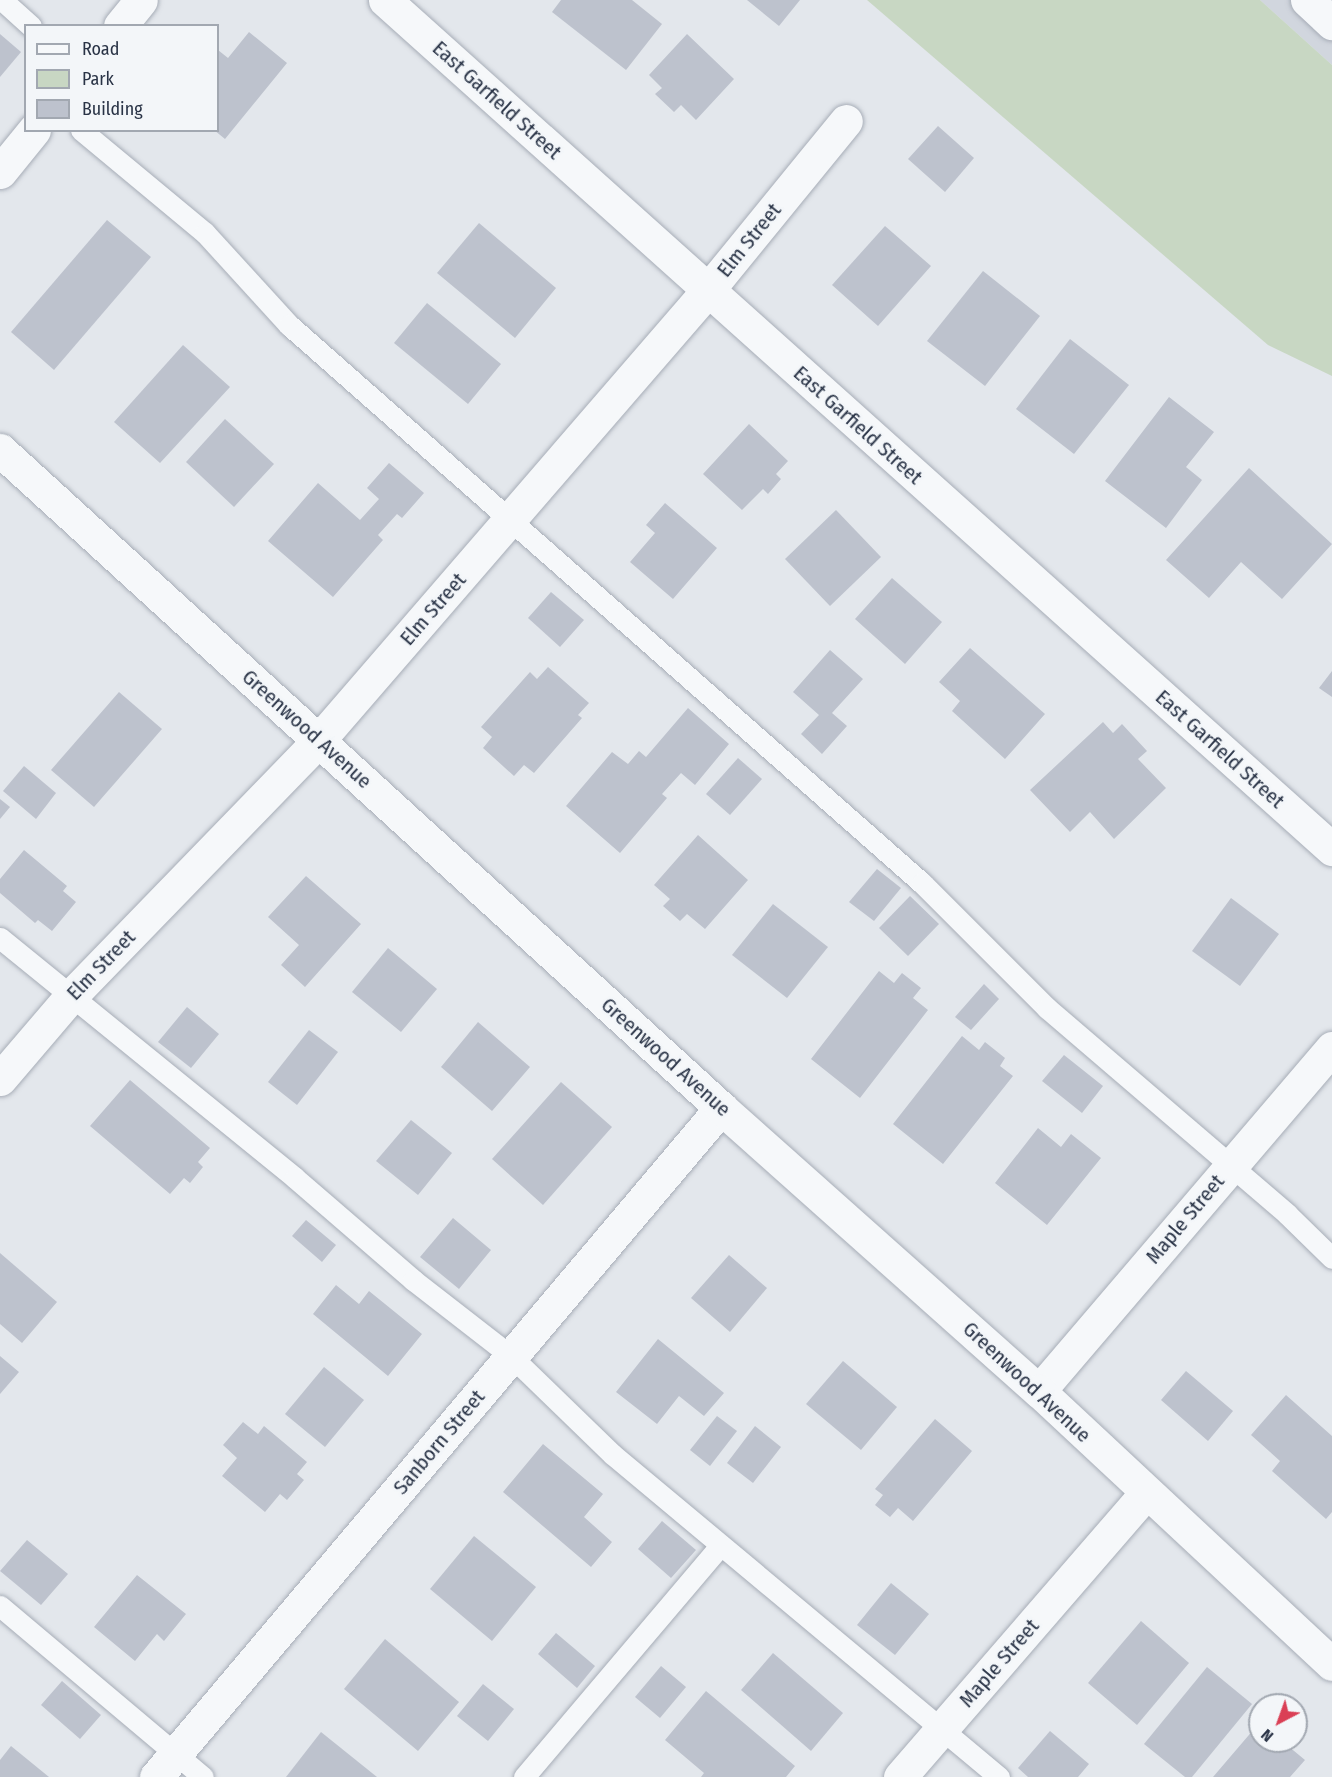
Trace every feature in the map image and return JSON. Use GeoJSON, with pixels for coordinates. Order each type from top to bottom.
{"type":"FeatureCollection","features":[{"type":"Feature","properties":{"kind":"street"},"geometry":{"type":"LineString","coordinates":[[122,24],[141,0]]}},
{"type":"Feature","properties":{"kind":"street","name":"East Garfield Street"},"geometry":{"type":"LineString","coordinates":[[385,0],[1332,849]]}},
{"type":"Feature","properties":{"kind":"street"},"geometry":{"type":"LineString","coordinates":[[1307,0],[1332,23]]}},
{"type":"Feature","properties":{"kind":"street","name":"Elm Street"},"geometry":{"type":"LineString","coordinates":[[0,1080],[70,997],[319,740],[708,290],[846,121]]}},
{"type":"Feature","properties":{"kind":"street"},"geometry":{"type":"LineString","coordinates":[[0,172],[32,132]]}},
{"type":"Feature","properties":{"kind":"street","name":"Greenwood Avenue"},"geometry":{"type":"LineString","coordinates":[[0,450],[721,1108],[1039,1391],[1145,1494],[1332,1664]]}},
{"type":"Feature","properties":{"kind":"street","name":"Maple Street"},"geometry":{"type":"LineString","coordinates":[[1039,1391],[1332,1048]]}},
{"type":"Feature","properties":{"kind":"street","name":"Sanborn Street"},"geometry":{"type":"LineString","coordinates":[[166,1765],[721,1108]]}},
{"type":"Feature","properties":{"kind":"street","name":"Maple Street"},"geometry":{"type":"LineString","coordinates":[[900,1777],[1145,1494]]}},
{"type":"Feature","properties":{"kind":"lane"},"geometry":{"type":"LineString","coordinates":[[2,0],[29,24]]}},
{"type":"Feature","properties":{"kind":"lane"},"geometry":{"type":"LineString","coordinates":[[83,132],[206,233],[290,325],[922,883],[1047,1008],[1231,1166],[1332,1258]]}},
{"type":"Feature","properties":{"kind":"lane"},"geometry":{"type":"LineString","coordinates":[[0,938],[511,1356],[612,1454],[999,1777]]}},
{"type":"Feature","properties":{"kind":"lane"},"geometry":{"type":"LineString","coordinates":[[525,1777],[721,1545]]}},
{"type":"Feature","properties":{"kind":"lane"},"geometry":{"type":"LineString","coordinates":[[0,1606],[166,1765],[203,1777]]}},
{"type":"Feature","properties":{"kind":"shaded area"},"geometry":{"type":"Polygon","coordinates":[[[1260,0],[1332,0],[1332,65],[1260,0]]]}},
{"type":"Feature","properties":{"kind":"green space"},"geometry":{"type":"Polygon","coordinates":[[[867,0],[1260,0],[1332,65],[1332,376],[1268,345],[867,0]]]}},
{"type":"Feature","properties":{"kind":"building"},"geometry":{"type":"Polygon","coordinates":[[[561,0],[632,0],[662,24],[626,70],[552,12],[561,0]]]}},
{"type":"Feature","properties":{"kind":"building"},"geometry":{"type":"Polygon","coordinates":[[[747,0],[800,0],[779,26],[747,0]]]}},
{"type":"Feature","properties":{"kind":"building"},"geometry":{"type":"Polygon","coordinates":[[[249,32],[287,63],[225,139],[216,132],[219,132],[219,51],[228,58],[249,32]]]}},
{"type":"Feature","properties":{"kind":"building"},"geometry":{"type":"Polygon","coordinates":[[[0,34],[21,52],[0,77],[0,34]]]}},
{"type":"Feature","properties":{"kind":"building"},"geometry":{"type":"Polygon","coordinates":[[[687,34],[734,79],[696,120],[681,105],[674,112],[655,94],[662,88],[649,75],[687,34]]]}},
{"type":"Feature","properties":{"kind":"building"},"geometry":{"type":"Polygon","coordinates":[[[938,126],[974,158],[945,192],[908,159],[938,126]]]}},
{"type":"Feature","properties":{"kind":"building"},"geometry":{"type":"Polygon","coordinates":[[[107,220],[151,257],[54,370],[11,332],[107,220]]]}},
{"type":"Feature","properties":{"kind":"building"},"geometry":{"type":"Polygon","coordinates":[[[479,223],[556,288],[515,338],[437,273],[479,223]]]}},
{"type":"Feature","properties":{"kind":"building"},"geometry":{"type":"Polygon","coordinates":[[[885,226],[931,266],[878,326],[832,285],[885,226]]]}},
{"type":"Feature","properties":{"kind":"building"},"geometry":{"type":"Polygon","coordinates":[[[983,271],[1040,316],[985,386],[927,341],[983,271]]]}},
{"type":"Feature","properties":{"kind":"building"},"geometry":{"type":"Polygon","coordinates":[[[427,303],[501,364],[468,404],[394,343],[427,303]]]}},
{"type":"Feature","properties":{"kind":"building"},"geometry":{"type":"Polygon","coordinates":[[[1070,339],[1129,385],[1074,454],[1016,409],[1070,339]]]}},
{"type":"Feature","properties":{"kind":"building"},"geometry":{"type":"Polygon","coordinates":[[[183,345],[230,387],[160,463],[114,422],[183,345]]]}},
{"type":"Feature","properties":{"kind":"building"},"geometry":{"type":"Polygon","coordinates":[[[1169,397],[1214,432],[1186,467],[1202,480],[1166,528],[1105,481],[1169,397]]]}},
{"type":"Feature","properties":{"kind":"building"},"geometry":{"type":"Polygon","coordinates":[[[225,419],[274,464],[234,507],[186,462],[225,419]]]}},
{"type":"Feature","properties":{"kind":"building"},"geometry":{"type":"Polygon","coordinates":[[[749,424],[788,461],[776,474],[781,479],[768,494],[763,489],[742,510],[703,474],[749,424]]]}},
{"type":"Feature","properties":{"kind":"building"},"geometry":{"type":"Polygon","coordinates":[[[389,463],[424,493],[402,518],[397,514],[378,535],[383,540],[333,597],[268,541],[318,483],[360,520],[379,499],[367,488],[389,463]]]}},
{"type":"Feature","properties":{"kind":"building"},"geometry":{"type":"Polygon","coordinates":[[[1249,468],[1332,544],[1282,599],[1241,562],[1209,598],[1166,560],[1249,468]]]}},
{"type":"Feature","properties":{"kind":"building"},"geometry":{"type":"Polygon","coordinates":[[[665,503],[717,548],[673,599],[630,562],[655,533],[646,525],[665,503]]]}},
{"type":"Feature","properties":{"kind":"building"},"geometry":{"type":"Polygon","coordinates":[[[836,510],[881,557],[830,606],[785,559],[836,510]]]}},
{"type":"Feature","properties":{"kind":"building"},"geometry":{"type":"Polygon","coordinates":[[[892,578],[942,622],[905,664],[855,619],[892,578]]]}},
{"type":"Feature","properties":{"kind":"building"},"geometry":{"type":"Polygon","coordinates":[[[551,592],[584,620],[560,647],[528,618],[551,592]]]}},
{"type":"Feature","properties":{"kind":"building"},"geometry":{"type":"Polygon","coordinates":[[[970,648],[1045,714],[1005,759],[952,711],[960,701],[939,682],[970,648]]]}},
{"type":"Feature","properties":{"kind":"building"},"geometry":{"type":"Polygon","coordinates":[[[830,650],[863,679],[832,713],[847,726],[822,754],[801,734],[819,715],[793,692],[830,650]]]}},
{"type":"Feature","properties":{"kind":"building"},"geometry":{"type":"Polygon","coordinates":[[[548,667],[589,703],[578,715],[582,718],[534,773],[524,765],[514,776],[483,748],[492,737],[481,727],[530,672],[537,679],[548,667]]]}},
{"type":"Feature","properties":{"kind":"building"},"geometry":{"type":"Polygon","coordinates":[[[1332,671],[1332,697],[1319,688],[1332,671]]]}},
{"type":"Feature","properties":{"kind":"building"},"geometry":{"type":"Polygon","coordinates":[[[119,692],[162,729],[94,807],[51,770],[119,692]]]}},
{"type":"Feature","properties":{"kind":"building"},"geometry":{"type":"Polygon","coordinates":[[[688,708],[729,744],[695,785],[681,773],[662,794],[667,798],[620,853],[566,806],[612,752],[628,764],[639,751],[646,757],[688,708]]]}},
{"type":"Feature","properties":{"kind":"building"},"geometry":{"type":"Polygon","coordinates":[[[1103,722],[1113,733],[1122,724],[1147,751],[1138,759],[1166,788],[1114,839],[1090,812],[1070,832],[1030,790],[1103,722]]]}},
{"type":"Feature","properties":{"kind":"building"},"geometry":{"type":"Polygon","coordinates":[[[738,758],[762,779],[730,815],[706,794],[738,758]]]}},
{"type":"Feature","properties":{"kind":"building"},"geometry":{"type":"Polygon","coordinates":[[[24,766],[56,793],[36,819],[3,791],[24,766]]]}},
{"type":"Feature","properties":{"kind":"building"},"geometry":{"type":"Polygon","coordinates":[[[0,799],[10,807],[0,819],[0,799]]]}},
{"type":"Feature","properties":{"kind":"building"},"geometry":{"type":"Polygon","coordinates":[[[698,835],[748,880],[705,929],[687,914],[680,921],[663,906],[670,899],[654,885],[698,835]]]}},
{"type":"Feature","properties":{"kind":"building"},"geometry":{"type":"Polygon","coordinates":[[[24,850],[67,886],[63,891],[76,902],[52,931],[38,920],[35,923],[0,893],[0,879],[24,850]]]}},
{"type":"Feature","properties":{"kind":"building"},"geometry":{"type":"Polygon","coordinates":[[[877,869],[901,888],[874,921],[849,902],[877,869]]]}},
{"type":"Feature","properties":{"kind":"building"},"geometry":{"type":"Polygon","coordinates":[[[306,876],[361,924],[305,987],[281,965],[299,945],[268,917],[306,876]]]}},
{"type":"Feature","properties":{"kind":"building"},"geometry":{"type":"Polygon","coordinates":[[[910,896],[939,924],[908,956],[879,928],[910,896]]]}},
{"type":"Feature","properties":{"kind":"building"},"geometry":{"type":"Polygon","coordinates":[[[1231,898],[1279,934],[1240,986],[1192,951],[1231,898]]]}},
{"type":"Feature","properties":{"kind":"building"},"geometry":{"type":"Polygon","coordinates":[[[773,904],[828,947],[787,998],[732,955],[773,904]]]}},
{"type":"Feature","properties":{"kind":"building"},"geometry":{"type":"Polygon","coordinates":[[[388,948],[437,989],[401,1032],[352,992],[388,948]]]}},
{"type":"Feature","properties":{"kind":"building"},"geometry":{"type":"Polygon","coordinates":[[[879,971],[894,983],[902,973],[921,988],[913,998],[928,1010],[860,1098],[811,1059],[879,971]]]}},
{"type":"Feature","properties":{"kind":"building"},"geometry":{"type":"Polygon","coordinates":[[[984,984],[999,999],[971,1030],[955,1017],[984,984]]]}},
{"type":"Feature","properties":{"kind":"building"},"geometry":{"type":"Polygon","coordinates":[[[187,1007],[219,1034],[191,1068],[158,1042],[187,1007]]]}},
{"type":"Feature","properties":{"kind":"building"},"geometry":{"type":"Polygon","coordinates":[[[478,1022],[530,1067],[492,1111],[441,1067],[478,1022]]]}},
{"type":"Feature","properties":{"kind":"building"},"geometry":{"type":"Polygon","coordinates":[[[309,1030],[338,1052],[297,1105],[268,1082],[309,1030]]]}},
{"type":"Feature","properties":{"kind":"building"},"geometry":{"type":"Polygon","coordinates":[[[962,1036],[979,1050],[985,1042],[1005,1058],[1000,1066],[1013,1076],[943,1164],[893,1124],[962,1036]]]}},
{"type":"Feature","properties":{"kind":"building"},"geometry":{"type":"Polygon","coordinates":[[[1064,1055],[1103,1086],[1082,1113],[1042,1081],[1064,1055]]]}},
{"type":"Feature","properties":{"kind":"building"},"geometry":{"type":"Polygon","coordinates":[[[130,1080],[210,1148],[198,1162],[203,1167],[190,1183],[184,1178],[170,1194],[90,1126],[130,1080]]]}},
{"type":"Feature","properties":{"kind":"building"},"geometry":{"type":"Polygon","coordinates":[[[561,1082],[612,1127],[543,1205],[492,1159],[561,1082]]]}},
{"type":"Feature","properties":{"kind":"building"},"geometry":{"type":"Polygon","coordinates":[[[411,1120],[452,1153],[418,1195],[376,1161],[411,1120]]]}},
{"type":"Feature","properties":{"kind":"building"},"geometry":{"type":"Polygon","coordinates":[[[1038,1128],[1061,1147],[1071,1134],[1101,1158],[1047,1225],[995,1183],[1038,1128]]]}},
{"type":"Feature","properties":{"kind":"building"},"geometry":{"type":"Polygon","coordinates":[[[453,1218],[491,1250],[459,1289],[420,1257],[453,1218]]]}},
{"type":"Feature","properties":{"kind":"building"},"geometry":{"type":"Polygon","coordinates":[[[306,1220],[336,1245],[322,1262],[292,1236],[306,1220]]]}},
{"type":"Feature","properties":{"kind":"building"},"geometry":{"type":"Polygon","coordinates":[[[0,1253],[57,1302],[22,1343],[0,1324],[0,1253]]]}},
{"type":"Feature","properties":{"kind":"building"},"geometry":{"type":"Polygon","coordinates":[[[729,1255],[767,1288],[730,1332],[691,1298],[729,1255]]]}},
{"type":"Feature","properties":{"kind":"building"},"geometry":{"type":"Polygon","coordinates":[[[336,1285],[359,1304],[369,1291],[422,1334],[388,1376],[313,1314],[336,1285]]]}},
{"type":"Feature","properties":{"kind":"building"},"geometry":{"type":"Polygon","coordinates":[[[658,1339],[724,1393],[704,1416],[679,1396],[657,1424],[616,1392],[658,1339]]]}},
{"type":"Feature","properties":{"kind":"building"},"geometry":{"type":"Polygon","coordinates":[[[0,1356],[19,1372],[0,1394],[0,1356]]]}},
{"type":"Feature","properties":{"kind":"building"},"geometry":{"type":"Polygon","coordinates":[[[843,1361],[897,1407],[861,1450],[806,1404],[843,1361]]]}},
{"type":"Feature","properties":{"kind":"building"},"geometry":{"type":"Polygon","coordinates":[[[324,1367],[364,1400],[325,1447],[285,1414],[324,1367]]]}},
{"type":"Feature","properties":{"kind":"building"},"geometry":{"type":"Polygon","coordinates":[[[1186,1371],[1233,1411],[1208,1441],[1161,1400],[1186,1371]]]}},
{"type":"Feature","properties":{"kind":"building"},"geometry":{"type":"Polygon","coordinates":[[[1286,1395],[1332,1436],[1332,1512],[1326,1519],[1272,1471],[1280,1461],[1251,1435],[1286,1395]]]}},
{"type":"Feature","properties":{"kind":"building"},"geometry":{"type":"Polygon","coordinates":[[[717,1416],[737,1431],[710,1466],[690,1450],[717,1416]]]}},
{"type":"Feature","properties":{"kind":"building"},"geometry":{"type":"Polygon","coordinates":[[[935,1419],[972,1451],[913,1521],[898,1508],[890,1517],[875,1505],[883,1495],[875,1489],[935,1419]]]}},
{"type":"Feature","properties":{"kind":"building"},"geometry":{"type":"Polygon","coordinates":[[[243,1422],[258,1434],[264,1426],[307,1462],[297,1474],[304,1480],[287,1500],[280,1494],[265,1512],[222,1476],[237,1458],[223,1445],[243,1422]]]}},
{"type":"Feature","properties":{"kind":"building"},"geometry":{"type":"Polygon","coordinates":[[[755,1426],[781,1447],[753,1483],[727,1463],[755,1426]]]}},
{"type":"Feature","properties":{"kind":"building"},"geometry":{"type":"Polygon","coordinates":[[[543,1444],[603,1494],[584,1517],[612,1542],[591,1567],[503,1492],[543,1444]]]}},
{"type":"Feature","properties":{"kind":"building"},"geometry":{"type":"Polygon","coordinates":[[[662,1521],[696,1550],[671,1578],[638,1549],[662,1521]]]}},
{"type":"Feature","properties":{"kind":"building"},"geometry":{"type":"Polygon","coordinates":[[[474,1536],[536,1587],[492,1641],[430,1589],[474,1536]]]}},
{"type":"Feature","properties":{"kind":"building"},"geometry":{"type":"Polygon","coordinates":[[[27,1540],[68,1574],[41,1605],[0,1571],[27,1540]]]}},
{"type":"Feature","properties":{"kind":"building"},"geometry":{"type":"Polygon","coordinates":[[[137,1575],[186,1614],[164,1641],[157,1634],[135,1661],[94,1627],[137,1575]]]}},
{"type":"Feature","properties":{"kind":"building"},"geometry":{"type":"Polygon","coordinates":[[[891,1583],[929,1614],[895,1655],[857,1625],[891,1583]]]}},
{"type":"Feature","properties":{"kind":"building"},"geometry":{"type":"Polygon","coordinates":[[[1141,1621],[1189,1663],[1137,1725],[1088,1683],[1141,1621]]]}},
{"type":"Feature","properties":{"kind":"building"},"geometry":{"type":"Polygon","coordinates":[[[556,1633],[595,1666],[577,1688],[538,1654],[556,1633]]]}},
{"type":"Feature","properties":{"kind":"building"},"geometry":{"type":"Polygon","coordinates":[[[385,1639],[459,1702],[418,1751],[344,1689],[385,1639]]]}},
{"type":"Feature","properties":{"kind":"building"},"geometry":{"type":"Polygon","coordinates":[[[773,1653],[843,1713],[811,1751],[741,1690],[773,1653]]]}},
{"type":"Feature","properties":{"kind":"building"},"geometry":{"type":"Polygon","coordinates":[[[661,1666],[686,1687],[660,1718],[635,1697],[661,1666]]]}},
{"type":"Feature","properties":{"kind":"building"},"geometry":{"type":"Polygon","coordinates":[[[1207,1667],[1248,1701],[1248,1709],[1192,1777],[1185,1777],[1144,1744],[1207,1667]]]}},
{"type":"Feature","properties":{"kind":"building"},"geometry":{"type":"Polygon","coordinates":[[[62,1681],[101,1715],[80,1739],[41,1705],[62,1681]]]}},
{"type":"Feature","properties":{"kind":"building"},"geometry":{"type":"Polygon","coordinates":[[[483,1684],[514,1709],[488,1741],[457,1716],[483,1684]]]}},
{"type":"Feature","properties":{"kind":"building"},"geometry":{"type":"Polygon","coordinates":[[[706,1691],[795,1766],[786,1777],[701,1777],[704,1773],[665,1740],[706,1691]]]}},
{"type":"Feature","properties":{"kind":"building"},"geometry":{"type":"Polygon","coordinates":[[[1050,1731],[1089,1764],[1078,1777],[1028,1777],[1018,1768],[1050,1731]]]}},
{"type":"Feature","properties":{"kind":"building"},"geometry":{"type":"Polygon","coordinates":[[[321,1732],[377,1777],[286,1777],[321,1732]]]}},
{"type":"Feature","properties":{"kind":"building"},"geometry":{"type":"Polygon","coordinates":[[[1248,1736],[1248,1753],[1297,1753],[1305,1760],[1290,1777],[1213,1777],[1248,1736]]]}},
{"type":"Feature","properties":{"kind":"building"},"geometry":{"type":"Polygon","coordinates":[[[11,1746],[49,1777],[0,1777],[0,1760],[11,1746]]]}}]}
